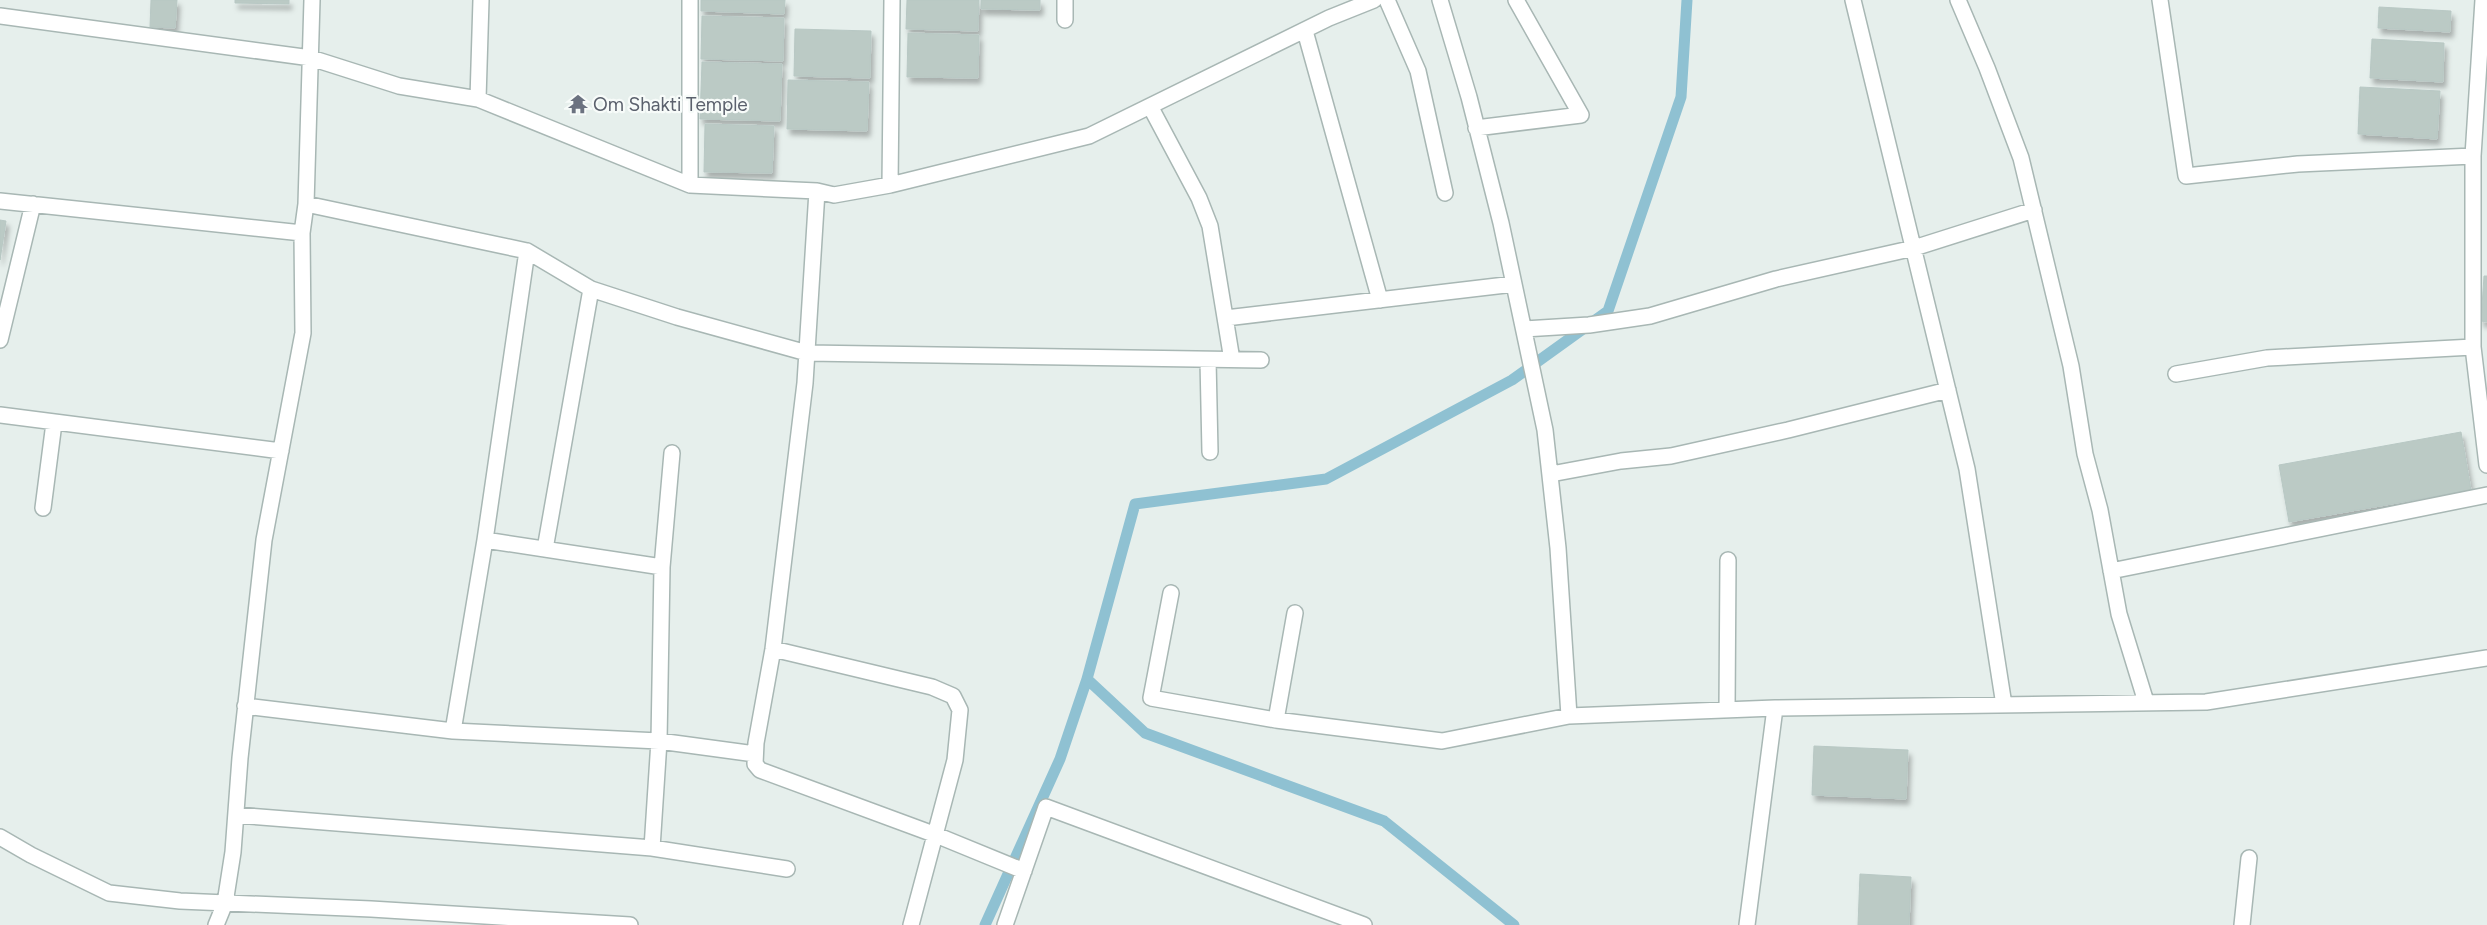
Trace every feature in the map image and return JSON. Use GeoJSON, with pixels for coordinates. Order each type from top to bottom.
{"type":"FeatureCollection","features":[{"type":"Feature","properties":{"kind":"street"},"geometry":{"type":"LineString","coordinates":[[216,925],[225,903],[233,852],[245,706],[264,540],[303,333],[302,234],[306,204],[312,0]]}},
{"type":"Feature","properties":{"kind":"street"},"geometry":{"type":"LineString","coordinates":[[478,99],[481,0]]}},
{"type":"Feature","properties":{"kind":"street"},"geometry":{"type":"LineString","coordinates":[[690,0],[690,184]]}},
{"type":"Feature","properties":{"kind":"street"},"geometry":{"type":"LineString","coordinates":[[890,185],[892,0]]}},
{"type":"Feature","properties":{"kind":"street"},"geometry":{"type":"LineString","coordinates":[[1065,0],[1065,20]]}},
{"type":"Feature","properties":{"kind":"street"},"geometry":{"type":"LineString","coordinates":[[0,16],[311,58],[399,86],[478,99],[690,184],[817,191],[834,195],[890,185],[1089,136],[1305,31],[1374,0]]}},
{"type":"Feature","properties":{"kind":"street"},"geometry":{"type":"LineString","coordinates":[[1386,0],[1418,71],[1445,193]]}},
{"type":"Feature","properties":{"kind":"street"},"geometry":{"type":"LineString","coordinates":[[1440,0],[1476,128],[1514,284],[1545,430],[1551,474],[1570,716]]}},
{"type":"Feature","properties":{"kind":"street"},"geometry":{"type":"LineString","coordinates":[[1476,128],[1581,115],[1516,0]]}},
{"type":"Feature","properties":{"kind":"street"},"geometry":{"type":"LineString","coordinates":[[1853,0],[1967,470],[2004,704]]}},
{"type":"Feature","properties":{"kind":"street"},"geometry":{"type":"LineString","coordinates":[[1958,0],[1987,68],[2021,158],[2071,366],[2085,454],[2100,510],[2119,614],[2146,702]]}},
{"type":"Feature","properties":{"kind":"street"},"geometry":{"type":"LineString","coordinates":[[2160,0],[2186,176],[2298,164],[2473,156]]}},
{"type":"Feature","properties":{"kind":"street"},"geometry":{"type":"LineString","coordinates":[[2484,0],[2473,156],[2473,347],[2487,465]]}},
{"type":"Feature","properties":{"kind":"street"},"geometry":{"type":"LineString","coordinates":[[1305,31],[1380,300]]}},
{"type":"Feature","properties":{"kind":"street"},"geometry":{"type":"LineString","coordinates":[[1150,106],[1199,198],[1210,226],[1232,360]]}},
{"type":"Feature","properties":{"kind":"street"},"geometry":{"type":"LineString","coordinates":[[817,191],[807,353],[797,460],[773,649],[755,754],[755,764],[760,770],[936,835],[1024,871]]}},
{"type":"Feature","properties":{"kind":"street"},"geometry":{"type":"LineString","coordinates":[[0,201],[302,234]]}},
{"type":"Feature","properties":{"kind":"street"},"geometry":{"type":"LineString","coordinates":[[0,340],[33,204]]}},
{"type":"Feature","properties":{"kind":"street"},"geometry":{"type":"LineString","coordinates":[[306,204],[528,251],[591,289],[677,317],[807,353],[1261,360]]}},
{"type":"Feature","properties":{"kind":"street"},"geometry":{"type":"LineString","coordinates":[[1525,334],[1650,316],[1776,278],[1914,248],[2034,210]]}},
{"type":"Feature","properties":{"kind":"street"},"geometry":{"type":"LineString","coordinates":[[453,731],[485,540],[528,251]]}},
{"type":"Feature","properties":{"kind":"street"},"geometry":{"type":"LineString","coordinates":[[1226,318],[1514,284]]}},
{"type":"Feature","properties":{"kind":"street"},"geometry":{"type":"LineString","coordinates":[[545,549],[591,289]]}},
{"type":"Feature","properties":{"kind":"street"},"geometry":{"type":"LineString","coordinates":[[2176,374],[2267,358],[2473,347]]}},
{"type":"Feature","properties":{"kind":"street"},"geometry":{"type":"LineString","coordinates":[[1208,360],[1210,452]]}},
{"type":"Feature","properties":{"kind":"street"},"geometry":{"type":"LineString","coordinates":[[1551,474],[1621,461],[1671,456],[1788,430],[1948,390]]}},
{"type":"Feature","properties":{"kind":"street"},"geometry":{"type":"LineString","coordinates":[[0,415],[172,436],[221,445],[281,451]]}},
{"type":"Feature","properties":{"kind":"street"},"geometry":{"type":"LineString","coordinates":[[43,508],[54,423]]}},
{"type":"Feature","properties":{"kind":"street"},"geometry":{"type":"LineString","coordinates":[[652,848],[659,742],[662,567],[672,452]]}},
{"type":"Feature","properties":{"kind":"street"},"geometry":{"type":"LineString","coordinates":[[2111,571],[2487,495]]}},
{"type":"Feature","properties":{"kind":"street"},"geometry":{"type":"LineString","coordinates":[[485,540],[662,567]]}},
{"type":"Feature","properties":{"kind":"street"},"geometry":{"type":"LineString","coordinates":[[1727,710],[1728,560]]}},
{"type":"Feature","properties":{"kind":"street"},"geometry":{"type":"LineString","coordinates":[[1171,593],[1151,698],[1276,720],[1442,741],[1570,716],[1775,708],[2206,702],[2487,658]]}},
{"type":"Feature","properties":{"kind":"street"},"geometry":{"type":"LineString","coordinates":[[1276,720],[1295,613]]}},
{"type":"Feature","properties":{"kind":"street"},"geometry":{"type":"LineString","coordinates":[[773,649],[932,687],[953,696],[960,710],[955,760],[911,925]]}},
{"type":"Feature","properties":{"kind":"street"},"geometry":{"type":"LineString","coordinates":[[245,706],[453,731],[659,742],[755,754]]}},
{"type":"Feature","properties":{"kind":"street"},"geometry":{"type":"LineString","coordinates":[[1747,925],[1775,708]]}},
{"type":"Feature","properties":{"kind":"street"},"geometry":{"type":"LineString","coordinates":[[1005,925],[1046,807],[1364,925]]}},
{"type":"Feature","properties":{"kind":"street"},"geometry":{"type":"LineString","coordinates":[[236,814],[652,848],[787,869]]}},
{"type":"Feature","properties":{"kind":"street"},"geometry":{"type":"LineString","coordinates":[[0,837],[31,855],[109,893],[225,903],[371,909],[630,925]]}},
{"type":"Feature","properties":{"kind":"street"},"geometry":{"type":"LineString","coordinates":[[2242,925],[2249,858]]}},
{"type":"Feature","properties":{"kind":"building"},"geometry":{"type":"Polygon","coordinates":[[[151,0],[177,0],[175,28],[150,27],[151,0]]]}},
{"type":"Feature","properties":{"kind":"building"},"geometry":{"type":"Polygon","coordinates":[[[235,0],[289,0],[289,4],[235,3],[235,0]]]}},
{"type":"Feature","properties":{"kind":"building"},"geometry":{"type":"Polygon","coordinates":[[[701,0],[785,0],[784,14],[701,11],[701,0]]]}},
{"type":"Feature","properties":{"kind":"building"},"geometry":{"type":"Polygon","coordinates":[[[907,0],[979,0],[978,31],[906,29],[907,0]]]}},
{"type":"Feature","properties":{"kind":"building"},"geometry":{"type":"Polygon","coordinates":[[[981,0],[1040,0],[1040,10],[981,9],[981,0]]]}},
{"type":"Feature","properties":{"kind":"building"},"geometry":{"type":"Polygon","coordinates":[[[2379,7],[2451,11],[2450,32],[2378,28],[2379,7]]]}},
{"type":"Feature","properties":{"kind":"building"},"geometry":{"type":"Polygon","coordinates":[[[702,16],[784,18],[783,61],[701,59],[702,16]]]}},
{"type":"Feature","properties":{"kind":"building"},"geometry":{"type":"Polygon","coordinates":[[[795,29],[871,31],[870,78],[794,76],[795,29]]]}},
{"type":"Feature","properties":{"kind":"building"},"geometry":{"type":"Polygon","coordinates":[[[908,33],[979,35],[978,78],[907,77],[908,33]]]}},
{"type":"Feature","properties":{"kind":"building"},"geometry":{"type":"Polygon","coordinates":[[[2372,39],[2444,43],[2443,82],[2370,78],[2372,39]]]}},
{"type":"Feature","properties":{"kind":"building"},"geometry":{"type":"Polygon","coordinates":[[[702,62],[782,64],[780,121],[700,119],[702,62]]]}},
{"type":"Feature","properties":{"kind":"building"},"geometry":{"type":"Polygon","coordinates":[[[788,80],[869,82],[867,131],[787,129],[788,80]]]}},
{"type":"Feature","properties":{"kind":"building"},"geometry":{"type":"Polygon","coordinates":[[[2360,87],[2440,91],[2437,139],[2358,134],[2360,87]]]}},
{"type":"Feature","properties":{"kind":"building"},"geometry":{"type":"Polygon","coordinates":[[[705,124],[774,126],[772,173],[704,172],[705,124]]]}},
{"type":"Feature","properties":{"kind":"building"},"geometry":{"type":"Polygon","coordinates":[[[0,220],[6,221],[0,260],[0,220]]]}},
{"type":"Feature","properties":{"kind":"building"},"geometry":{"type":"Polygon","coordinates":[[[2484,276],[2487,276],[2487,322],[2481,321],[2484,276]]]}},
{"type":"Feature","properties":{"kind":"building"},"geometry":{"type":"Polygon","coordinates":[[[2461,432],[2471,490],[2289,522],[2279,465],[2461,432]]]}},
{"type":"Feature","properties":{"kind":"building"},"geometry":{"type":"Polygon","coordinates":[[[1814,746],[1908,750],[1906,799],[1812,795],[1814,746]]]}},
{"type":"Feature","properties":{"kind":"building"},"geometry":{"type":"Polygon","coordinates":[[[1860,874],[1911,877],[1909,925],[1858,925],[1860,874]]]}},
{"type":"Feature","properties":{"kind":"waterway"},"geometry":{"type":"LineString","coordinates":[[1514,925],[1384,821],[1145,733],[1087,679],[1135,504],[1326,479],[1512,380],[1608,311],[1681,97],[1687,0]]}},
{"type":"Feature","properties":{"kind":"waterway"},"geometry":{"type":"LineString","coordinates":[[985,925],[1060,759],[1087,679]]}},
{"type":"Feature","properties":{"kind":"place","name":"Om Shakti Temple"},"geometry":{"type":"Point","coordinates":[578,104]}}]}
